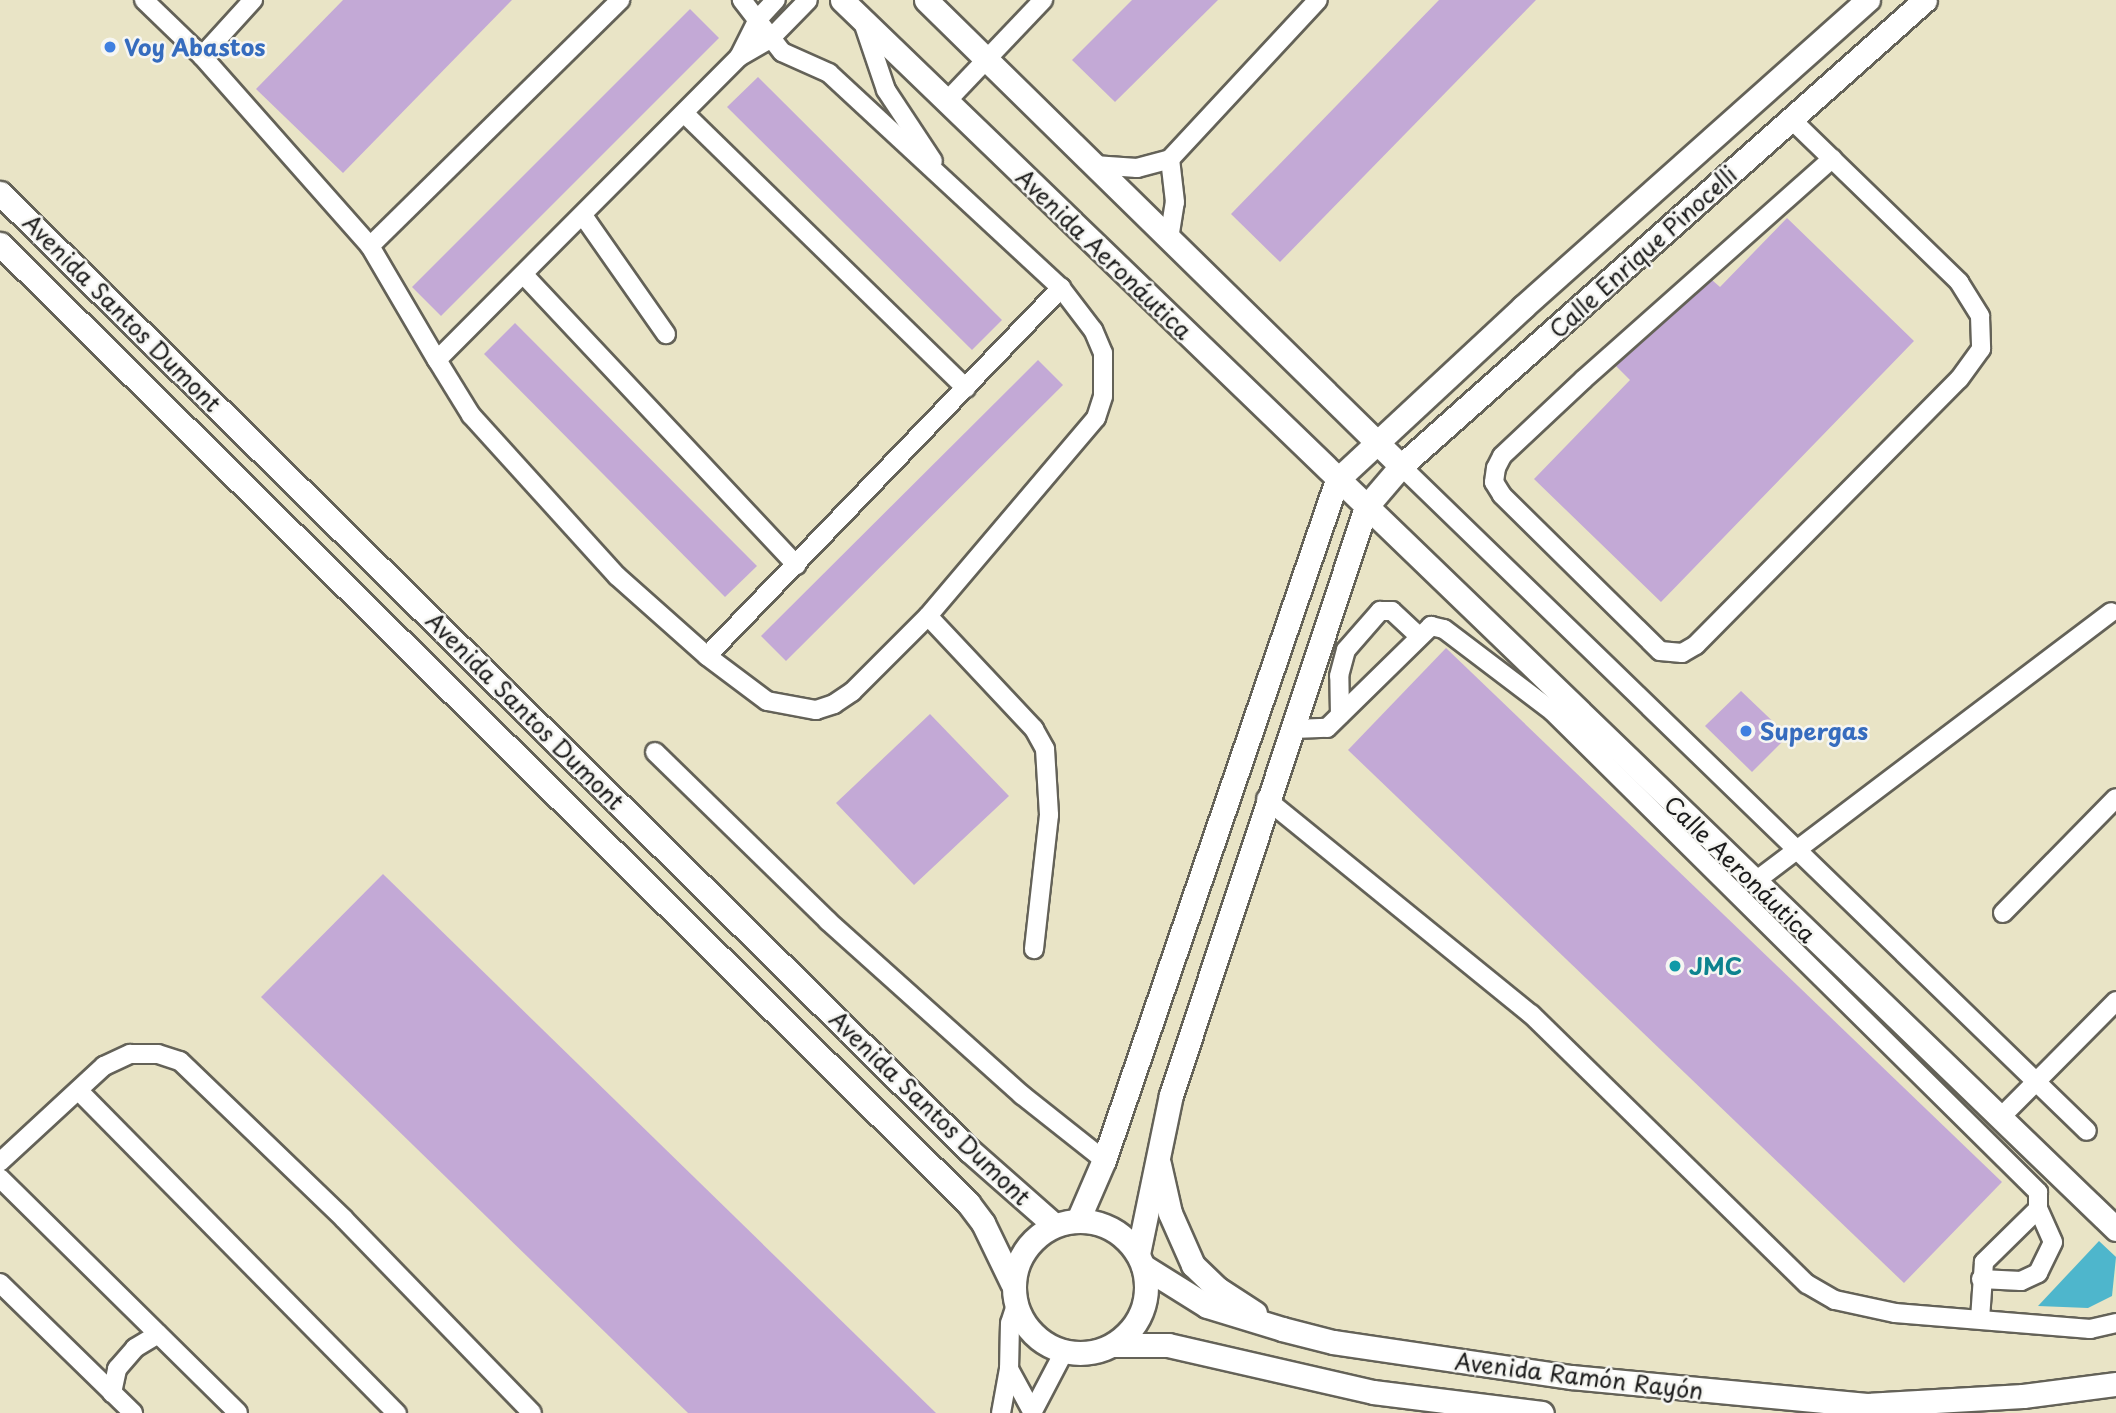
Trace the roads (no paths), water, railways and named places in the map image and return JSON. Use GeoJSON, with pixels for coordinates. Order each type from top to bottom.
{"type":"FeatureCollection","features":[{"type":"Feature","properties":{"kind":"main road","name":"Avenida Aeronáutica"},"geometry":{"type":"LineString","coordinates":[[842,0],[1366,507]]}},
{"type":"Feature","properties":{"kind":"main road"},"geometry":{"type":"LineString","coordinates":[[926,0],[1401,466]]}},
{"type":"Feature","properties":{"kind":"main road","name":"Calle Enrique Pinocelli"},"geometry":{"type":"LineString","coordinates":[[1337,480],[1868,0]]}},
{"type":"Feature","properties":{"kind":"main road","name":"Calle Enrique Pinocelli"},"geometry":{"type":"LineString","coordinates":[[1366,507],[1401,466],[1924,0]]}},
{"type":"Feature","properties":{"kind":"main road","name":"Avenida Santos Dumont"},"geometry":{"type":"LineString","coordinates":[[0,192],[969,1150],[1054,1226]]}},
{"type":"Feature","properties":{"kind":"main road","name":"Avenida Santos Dumont"},"geometry":{"type":"LineString","coordinates":[[0,244],[968,1203],[983,1223],[1013,1283]]}},
{"type":"Feature","properties":{"kind":"main road"},"geometry":{"type":"LineString","coordinates":[[1077,1220],[1104,1160],[1337,480]]}},
{"type":"Feature","properties":{"kind":"main road"},"geometry":{"type":"LineString","coordinates":[[1140,1260],[1157,1158],[1171,1095],[1266,799],[1293,729],[1366,507]]}},
{"type":"Feature","properties":{"kind":"main road","name":"Calle Aeronáutica"},"geometry":{"type":"LineString","coordinates":[[1366,507],[1753,883],[2116,1229]]}},
{"type":"Feature","properties":{"kind":"main road"},"geometry":{"type":"LineString","coordinates":[[1157,1158],[1170,1213],[1193,1265],[1218,1289],[1282,1329]]}},
{"type":"Feature","properties":{"kind":"main road"},"geometry":{"type":"LineString","coordinates":[[1077,1220],[1101,1224],[1122,1236],[1140,1260],[1147,1284],[1138,1319],[1112,1345],[1079,1354],[1064,1352],[1040,1341],[1016,1308],[1013,1283],[1019,1259],[1033,1239],[1054,1226],[1077,1220]]}},
{"type":"Feature","properties":{"kind":"main road","name":"Avenida Ramón Rayón"},"geometry":{"type":"LineString","coordinates":[[1140,1260],[1207,1306],[1282,1329],[1346,1344],[1558,1375],[1786,1401],[1867,1405],[2023,1396],[2116,1384]]}},
{"type":"Feature","properties":{"kind":"main road","name":"Avenida Ramón Rayón"},"geometry":{"type":"LineString","coordinates":[[1112,1345],[1168,1345],[1373,1392],[1542,1413]]}},
{"type":"Feature","properties":{"kind":"street"},"geometry":{"type":"LineString","coordinates":[[145,0],[202,56],[370,246],[471,415],[617,576],[706,656],[767,701],[816,710],[852,692],[928,616],[1096,418],[1103,396],[1103,353],[1093,330],[1061,288],[829,72],[782,51],[742,0]]}},
{"type":"Feature","properties":{"kind":"street"},"geometry":{"type":"LineString","coordinates":[[202,56],[253,0]]}},
{"type":"Feature","properties":{"kind":"street"},"geometry":{"type":"LineString","coordinates":[[370,246],[620,0]]}},
{"type":"Feature","properties":{"kind":"street"},"geometry":{"type":"LineString","coordinates":[[738,57],[758,19],[776,0]]}},
{"type":"Feature","properties":{"kind":"street"},"geometry":{"type":"LineString","coordinates":[[437,360],[584,217],[738,57],[770,38],[807,0]]}},
{"type":"Feature","properties":{"kind":"street"},"geometry":{"type":"LineString","coordinates":[[946,102],[1043,0]]}},
{"type":"Feature","properties":{"kind":"street"},"geometry":{"type":"LineString","coordinates":[[1094,165],[1137,167],[1170,159],[1318,0]]}},
{"type":"Feature","properties":{"kind":"street"},"geometry":{"type":"LineString","coordinates":[[862,19],[886,90],[945,180]]}},
{"type":"Feature","properties":{"kind":"street"},"geometry":{"type":"LineString","coordinates":[[684,113],[966,388]]}},
{"type":"Feature","properties":{"kind":"street"},"geometry":{"type":"LineString","coordinates":[[1792,120],[1959,282],[1980,316],[1981,349],[1959,379],[1696,645],[1682,653],[1660,651],[1502,495],[1494,482],[1496,467],[1502,456],[1575,388],[1832,159]]}},
{"type":"Feature","properties":{"kind":"street"},"geometry":{"type":"LineString","coordinates":[[1169,239],[1175,202],[1170,159]]}},
{"type":"Feature","properties":{"kind":"street"},"geometry":{"type":"LineString","coordinates":[[584,217],[666,334]]}},
{"type":"Feature","properties":{"kind":"street"},"geometry":{"type":"LineString","coordinates":[[524,275],[796,565]]}},
{"type":"Feature","properties":{"kind":"street"},"geometry":{"type":"LineString","coordinates":[[706,656],[1061,288]]}},
{"type":"Feature","properties":{"kind":"street"},"geometry":{"type":"LineString","coordinates":[[1401,466],[2087,1131]]}},
{"type":"Feature","properties":{"kind":"street"},"geometry":{"type":"LineString","coordinates":[[1340,715],[1339,676],[1346,650],[1380,611],[1392,611],[1419,636]]}},
{"type":"Feature","properties":{"kind":"street"},"geometry":{"type":"LineString","coordinates":[[1753,883],[2112,612]]}},
{"type":"Feature","properties":{"kind":"street"},"geometry":{"type":"LineString","coordinates":[[928,616],[1034,729],[1045,749],[1049,815],[1034,948]]}},
{"type":"Feature","properties":{"kind":"street"},"geometry":{"type":"LineString","coordinates":[[1293,729],[1320,730],[1340,715],[1431,626],[1444,629],[1552,711],[2038,1192],[2038,1209],[2053,1242],[2038,1273],[2021,1281],[1981,1279]]}},
{"type":"Feature","properties":{"kind":"street"},"geometry":{"type":"LineString","coordinates":[[655,752],[838,930],[1022,1095],[1104,1160]]}},
{"type":"Feature","properties":{"kind":"street"},"geometry":{"type":"LineString","coordinates":[[2003,914],[2116,798]]}},
{"type":"Feature","properties":{"kind":"street"},"geometry":{"type":"LineString","coordinates":[[1266,799],[1531,1014],[1807,1284],[1835,1300],[1864,1309],[2090,1329],[2116,1322]]}},
{"type":"Feature","properties":{"kind":"street"},"geometry":{"type":"LineString","coordinates":[[2000,1118],[2116,1001]]}},
{"type":"Feature","properties":{"kind":"street"},"geometry":{"type":"LineString","coordinates":[[0,1162],[104,1066],[130,1054],[158,1054],[180,1060],[344,1219],[532,1413]]}},
{"type":"Feature","properties":{"kind":"street"},"geometry":{"type":"LineString","coordinates":[[79,1091],[397,1413]]}},
{"type":"Feature","properties":{"kind":"street"},"geometry":{"type":"LineString","coordinates":[[0,1178],[238,1413]]}},
{"type":"Feature","properties":{"kind":"street"},"geometry":{"type":"LineString","coordinates":[[1980,1319],[1984,1262],[1994,1248],[2038,1209]]}},
{"type":"Feature","properties":{"kind":"street"},"geometry":{"type":"LineString","coordinates":[[0,1283],[133,1413]]}},
{"type":"Feature","properties":{"kind":"street"},"geometry":{"type":"LineString","coordinates":[[1001,1413],[1009,1369],[1010,1323],[1016,1308]]}},
{"type":"Feature","properties":{"kind":"street"},"geometry":{"type":"LineString","coordinates":[[112,1393],[117,1369],[135,1348],[158,1334]]}},
{"type":"Feature","properties":{"kind":"street"},"geometry":{"type":"LineString","coordinates":[[1033,1412],[1064,1352]]}},
{"type":"Feature","properties":{"kind":"street"},"geometry":{"type":"LineString","coordinates":[[1009,1369],[1033,1412]]}},
{"type":"Feature","properties":{"kind":"water"},"geometry":{"type":"Polygon","coordinates":[[[2099,1241],[2116,1257],[2112,1296],[2088,1308],[2038,1306],[2099,1241]]]}},
{"type":"Feature","properties":{"kind":"place","name":"Voy Abastos"},"geometry":{"type":"Point","coordinates":[110,47]}},
{"type":"Feature","properties":{"kind":"place","name":"Supergas"},"geometry":{"type":"Point","coordinates":[1746,731]}},
{"type":"Feature","properties":{"kind":"place","name":"JMC"},"geometry":{"type":"Point","coordinates":[1675,966]}}]}
